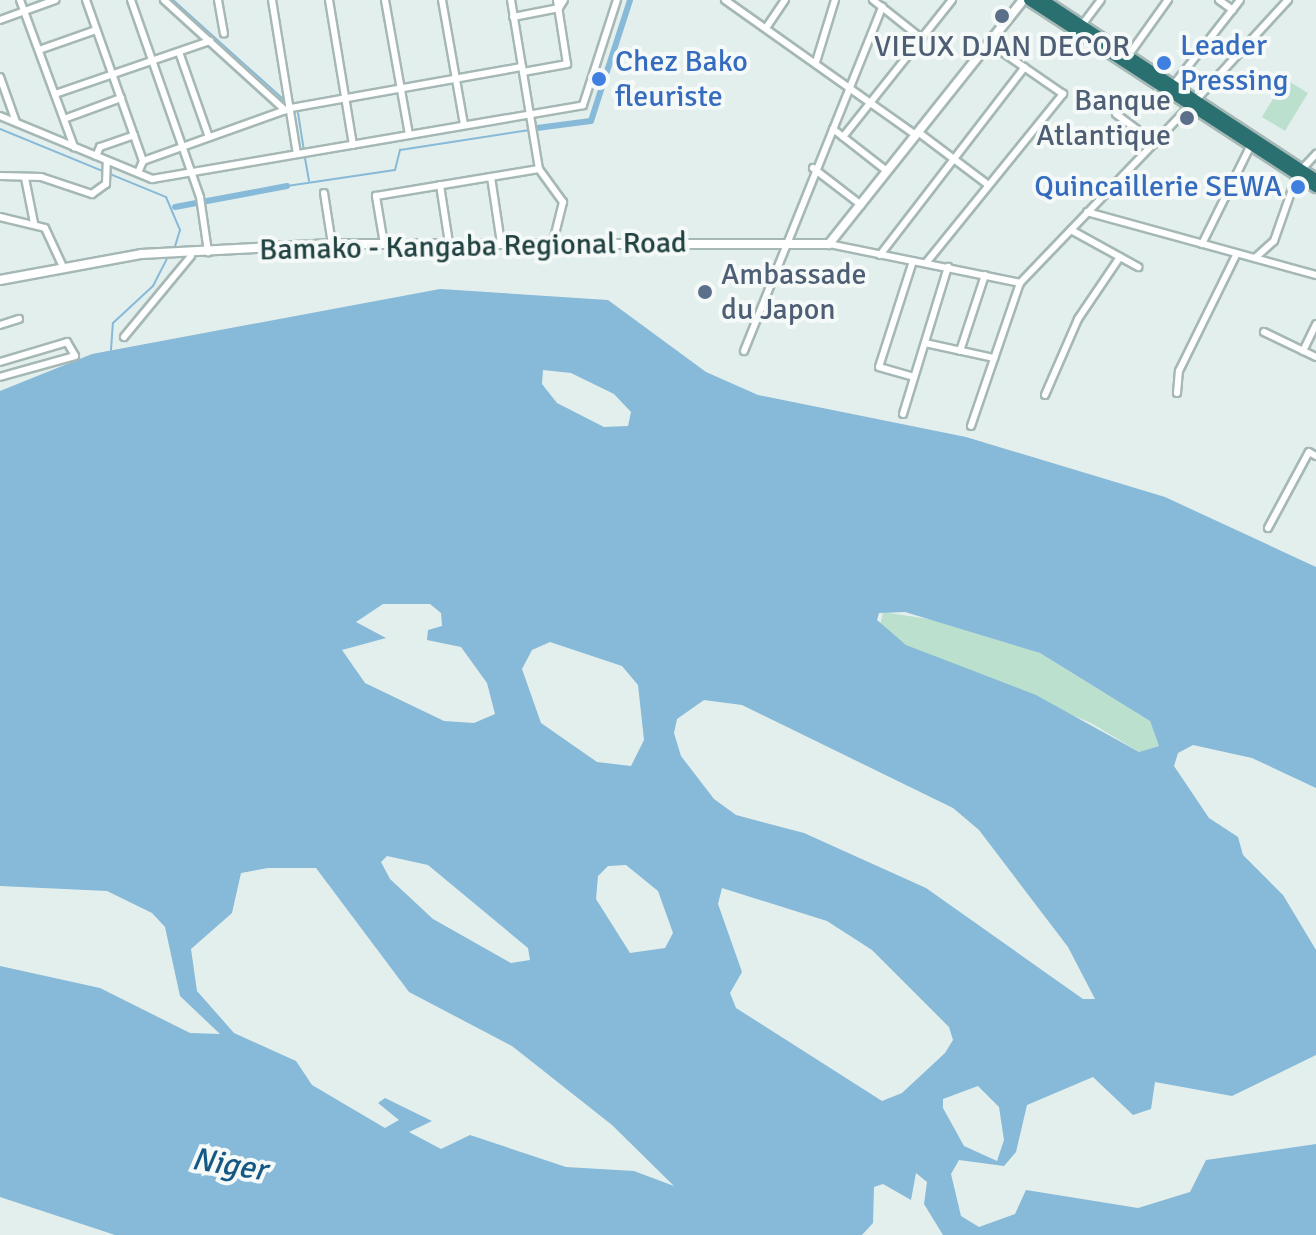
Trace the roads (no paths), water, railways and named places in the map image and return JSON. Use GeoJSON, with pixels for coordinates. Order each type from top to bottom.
{"type":"FeatureCollection","features":[{"type":"Feature","properties":{"kind":"highway"},"geometry":{"type":"LineString","coordinates":[[1029,0],[1175,83],[1193,103],[1299,172],[1316,187]]}},
{"type":"Feature","properties":{"kind":"highway"},"geometry":{"type":"LineString","coordinates":[[1043,0],[1251,145],[1316,179]]}},
{"type":"Feature","properties":{"kind":"street"},"geometry":{"type":"LineString","coordinates":[[20,0],[74,147]]}},
{"type":"Feature","properties":{"kind":"street"},"geometry":{"type":"LineString","coordinates":[[86,0],[143,161],[138,173]]}},
{"type":"Feature","properties":{"kind":"street"},"geometry":{"type":"LineString","coordinates":[[131,0],[200,197],[209,254]]}},
{"type":"Feature","properties":{"kind":"street"},"geometry":{"type":"LineString","coordinates":[[164,0],[288,109]]}},
{"type":"Feature","properties":{"kind":"street"},"geometry":{"type":"LineString","coordinates":[[218,0],[224,33]]}},
{"type":"Feature","properties":{"kind":"street"},"geometry":{"type":"LineString","coordinates":[[272,0],[297,154]]}},
{"type":"Feature","properties":{"kind":"street"},"geometry":{"type":"LineString","coordinates":[[329,0],[353,145]]}},
{"type":"Feature","properties":{"kind":"street"},"geometry":{"type":"LineString","coordinates":[[385,0],[409,135]]}},
{"type":"Feature","properties":{"kind":"street"},"geometry":{"type":"LineString","coordinates":[[442,0],[464,125]]}},
{"type":"Feature","properties":{"kind":"street"},"geometry":{"type":"LineString","coordinates":[[511,0],[539,169],[563,202],[553,242]]}},
{"type":"Feature","properties":{"kind":"street"},"geometry":{"type":"LineString","coordinates":[[513,17],[564,0]]}},
{"type":"Feature","properties":{"kind":"street"},"geometry":{"type":"LineString","coordinates":[[0,116],[152,179],[583,105],[617,0]]}},
{"type":"Feature","properties":{"kind":"street"},"geometry":{"type":"LineString","coordinates":[[766,28],[785,0]]}},
{"type":"Feature","properties":{"kind":"street"},"geometry":{"type":"LineString","coordinates":[[816,62],[835,0]]}},
{"type":"Feature","properties":{"kind":"street"},"geometry":{"type":"LineString","coordinates":[[873,0],[921,38]]}},
{"type":"Feature","properties":{"kind":"street"},"geometry":{"type":"LineString","coordinates":[[843,137],[952,0]]}},
{"type":"Feature","properties":{"kind":"street"},"geometry":{"type":"LineString","coordinates":[[1020,283],[829,244],[1023,0]]}},
{"type":"Feature","properties":{"kind":"street"},"geometry":{"type":"LineString","coordinates":[[1082,25],[1101,0]]}},
{"type":"Feature","properties":{"kind":"street"},"geometry":{"type":"LineString","coordinates":[[1128,57],[1168,0]]}},
{"type":"Feature","properties":{"kind":"street"},"geometry":{"type":"LineString","coordinates":[[1219,0],[1233,10]]}},
{"type":"Feature","properties":{"kind":"street"},"geometry":{"type":"LineString","coordinates":[[1175,83],[1240,0]]}},
{"type":"Feature","properties":{"kind":"street"},"geometry":{"type":"LineString","coordinates":[[971,426],[1020,283],[1288,0]]}},
{"type":"Feature","properties":{"kind":"street"},"geometry":{"type":"LineString","coordinates":[[0,20],[50,1]]}},
{"type":"Feature","properties":{"kind":"street"},"geometry":{"type":"LineString","coordinates":[[729,1],[987,184]]}},
{"type":"Feature","properties":{"kind":"street"},"geometry":{"type":"LineString","coordinates":[[143,161],[288,109],[456,79],[567,64],[558,4]]}},
{"type":"Feature","properties":{"kind":"street"},"geometry":{"type":"LineString","coordinates":[[744,351],[813,168],[833,129],[882,7]]}},
{"type":"Feature","properties":{"kind":"street"},"geometry":{"type":"LineString","coordinates":[[39,50],[96,30]]}},
{"type":"Feature","properties":{"kind":"street"},"geometry":{"type":"LineString","coordinates":[[55,94],[210,41]]}},
{"type":"Feature","properties":{"kind":"street"},"geometry":{"type":"LineString","coordinates":[[926,263],[1063,94],[989,43]]}},
{"type":"Feature","properties":{"kind":"street"},"geometry":{"type":"LineString","coordinates":[[179,52],[209,137]]}},
{"type":"Feature","properties":{"kind":"street"},"geometry":{"type":"LineString","coordinates":[[880,255],[1025,67]]}},
{"type":"Feature","properties":{"kind":"street"},"geometry":{"type":"LineString","coordinates":[[0,77],[16,122]]}},
{"type":"Feature","properties":{"kind":"street"},"geometry":{"type":"LineString","coordinates":[[64,119],[121,98]]}},
{"type":"Feature","properties":{"kind":"street"},"geometry":{"type":"LineString","coordinates":[[1116,114],[1155,143]]}},
{"type":"Feature","properties":{"kind":"street"},"geometry":{"type":"LineString","coordinates":[[833,129],[887,171]]}},
{"type":"Feature","properties":{"kind":"street"},"geometry":{"type":"LineString","coordinates":[[96,156],[100,147],[134,135]]}},
{"type":"Feature","properties":{"kind":"street"},"geometry":{"type":"LineString","coordinates":[[1202,244],[1251,145]]}},
{"type":"Feature","properties":{"kind":"street"},"geometry":{"type":"LineString","coordinates":[[1255,258],[1274,241],[1299,172],[1316,154]]}},
{"type":"Feature","properties":{"kind":"street"},"geometry":{"type":"LineString","coordinates":[[0,176],[25,178],[87,194],[106,184],[107,161]]}},
{"type":"Feature","properties":{"kind":"street"},"geometry":{"type":"LineString","coordinates":[[813,168],[861,205]]}},
{"type":"Feature","properties":{"kind":"street"},"geometry":{"type":"LineString","coordinates":[[384,244],[376,196],[539,169]]}},
{"type":"Feature","properties":{"kind":"street"},"geometry":{"type":"LineString","coordinates":[[491,177],[501,243]]}},
{"type":"Feature","properties":{"kind":"street"},"geometry":{"type":"LineString","coordinates":[[25,178],[34,223]]}},
{"type":"Feature","properties":{"kind":"street"},"geometry":{"type":"LineString","coordinates":[[440,185],[449,243]]}},
{"type":"Feature","properties":{"kind":"street"},"geometry":{"type":"LineString","coordinates":[[324,193],[332,244]]}},
{"type":"Feature","properties":{"kind":"street"},"geometry":{"type":"LineString","coordinates":[[1087,212],[1316,275]]}},
{"type":"Feature","properties":{"kind":"street"},"geometry":{"type":"LineString","coordinates":[[0,217],[34,223],[53,235],[63,267]]}},
{"type":"Feature","properties":{"kind":"street"},"geometry":{"type":"LineString","coordinates":[[1071,230],[1138,267]]}},
{"type":"Feature","properties":{"kind":"street","name":"Bamako - Kangaba Regional Road"},"geometry":{"type":"LineString","coordinates":[[0,280],[63,267],[162,253],[209,254],[332,244],[829,244]]}},
{"type":"Feature","properties":{"kind":"street"},"geometry":{"type":"LineString","coordinates":[[1177,393],[1179,371],[1237,253]]}},
{"type":"Feature","properties":{"kind":"street"},"geometry":{"type":"LineString","coordinates":[[124,337],[186,255]]}},
{"type":"Feature","properties":{"kind":"street"},"geometry":{"type":"LineString","coordinates":[[1045,395],[1078,319],[1120,257]]}},
{"type":"Feature","properties":{"kind":"street"},"geometry":{"type":"LineString","coordinates":[[913,261],[879,367],[914,377]]}},
{"type":"Feature","properties":{"kind":"street"},"geometry":{"type":"LineString","coordinates":[[903,414],[948,267]]}},
{"type":"Feature","properties":{"kind":"street"},"geometry":{"type":"LineString","coordinates":[[960,351],[985,275]]}},
{"type":"Feature","properties":{"kind":"street"},"geometry":{"type":"LineString","coordinates":[[0,325],[19,319]]}},
{"type":"Feature","properties":{"kind":"street"},"geometry":{"type":"LineString","coordinates":[[1303,351],[1316,324]]}},
{"type":"Feature","properties":{"kind":"street"},"geometry":{"type":"LineString","coordinates":[[1264,332],[1316,357]]}},
{"type":"Feature","properties":{"kind":"street"},"geometry":{"type":"LineString","coordinates":[[0,362],[67,342],[75,356],[0,377]]}},
{"type":"Feature","properties":{"kind":"street"},"geometry":{"type":"LineString","coordinates":[[925,343],[994,358]]}},
{"type":"Feature","properties":{"kind":"street"},"geometry":{"type":"LineString","coordinates":[[1268,528],[1309,452],[1316,456]]}},
{"type":"Feature","properties":{"kind":"water","name":"Niger"},"geometry":{"type":"Polygon","coordinates":[[[440,289],[608,300],[706,372],[758,395],[966,437],[1165,497],[1316,567],[1316,788],[1252,758],[1193,745],[1178,753],[1174,766],[1209,818],[1238,837],[1243,855],[1283,895],[1316,950],[1316,1055],[1232,1096],[1155,1082],[1151,1109],[1133,1115],[1093,1077],[1027,1105],[1016,1152],[1004,1166],[959,1160],[951,1174],[961,1216],[979,1227],[1015,1214],[1026,1190],[1138,1208],[1190,1192],[1206,1160],[1316,1144],[1316,1235],[943,1235],[924,1204],[927,1182],[916,1173],[911,1200],[883,1184],[874,1187],[873,1223],[862,1235],[115,1235],[0,1197],[0,966],[100,988],[190,1033],[220,1034],[180,996],[165,927],[152,913],[107,891],[0,886],[0,391],[92,354],[440,289]],[[543,370],[542,384],[557,403],[604,427],[628,426],[631,412],[614,394],[571,373],[543,370]],[[383,604],[356,622],[386,638],[342,650],[365,683],[444,721],[474,723],[495,714],[487,683],[461,647],[427,640],[428,630],[442,626],[441,613],[430,604],[383,604]],[[905,612],[879,613],[877,620],[906,645],[1036,695],[1139,752],[1159,746],[1150,721],[1040,653],[905,612]],[[550,642],[532,650],[522,669],[541,723],[597,762],[631,766],[644,740],[638,685],[622,666],[550,642]],[[704,700],[677,719],[674,733],[681,756],[714,799],[736,815],[804,833],[926,888],[1083,999],[1095,999],[1068,947],[979,830],[953,808],[742,705],[704,700]],[[387,856],[381,862],[390,879],[433,919],[511,963],[530,960],[528,948],[428,865],[387,856]],[[626,865],[608,866],[598,876],[596,899],[630,953],[665,948],[673,933],[658,891],[626,865]],[[268,868],[241,873],[232,913],[191,949],[197,991],[234,1033],[296,1061],[312,1085],[385,1128],[399,1120],[378,1103],[385,1098],[432,1121],[409,1132],[441,1149],[470,1135],[566,1167],[634,1171],[674,1186],[612,1125],[512,1046],[409,992],[316,868],[268,868]],[[722,888],[718,904],[742,972],[730,993],[736,1008],[882,1101],[902,1093],[945,1053],[953,1040],[949,1027],[872,950],[827,921],[722,888]],[[978,1086],[943,1099],[943,1108],[964,1146],[997,1161],[1004,1140],[999,1107],[978,1086]]]}},
{"type":"Feature","properties":{"kind":"waterway"},"geometry":{"type":"LineString","coordinates":[[173,0],[285,101]]}},
{"type":"Feature","properties":{"kind":"waterway"},"geometry":{"type":"LineString","coordinates":[[537,128],[591,121],[630,0]]}},
{"type":"Feature","properties":{"kind":"waterway"},"geometry":{"type":"LineString","coordinates":[[298,113],[304,149]]}},
{"type":"Feature","properties":{"kind":"waterway"},"geometry":{"type":"LineString","coordinates":[[0,129],[166,197],[180,230],[175,246]]}},
{"type":"Feature","properties":{"kind":"waterway"},"geometry":{"type":"LineString","coordinates":[[287,186],[395,170],[400,150],[529,130]]}},
{"type":"Feature","properties":{"kind":"waterway"},"geometry":{"type":"LineString","coordinates":[[305,158],[309,181]]}},
{"type":"Feature","properties":{"kind":"waterway"},"geometry":{"type":"LineString","coordinates":[[175,207],[287,186]]}},
{"type":"Feature","properties":{"kind":"waterway"},"geometry":{"type":"LineString","coordinates":[[111,350],[113,323],[153,286],[168,257]]}},
{"type":"Feature","properties":{"kind":"place","name":"VIEUX DJAN DECOR"},"geometry":{"type":"Point","coordinates":[1002,16]}},
{"type":"Feature","properties":{"kind":"place","name":"Leader Pressing"},"geometry":{"type":"Point","coordinates":[1164,63]}},
{"type":"Feature","properties":{"kind":"place","name":"Chez Bako fleuriste"},"geometry":{"type":"Point","coordinates":[599,79]}},
{"type":"Feature","properties":{"kind":"place","name":"Banque Atlantique"},"geometry":{"type":"Point","coordinates":[1187,118]}},
{"type":"Feature","properties":{"kind":"place","name":"Quincaillerie SEWA"},"geometry":{"type":"Point","coordinates":[1298,187]}},
{"type":"Feature","properties":{"kind":"place","name":"Ambassade du Japon"},"geometry":{"type":"Point","coordinates":[705,292]}}]}
